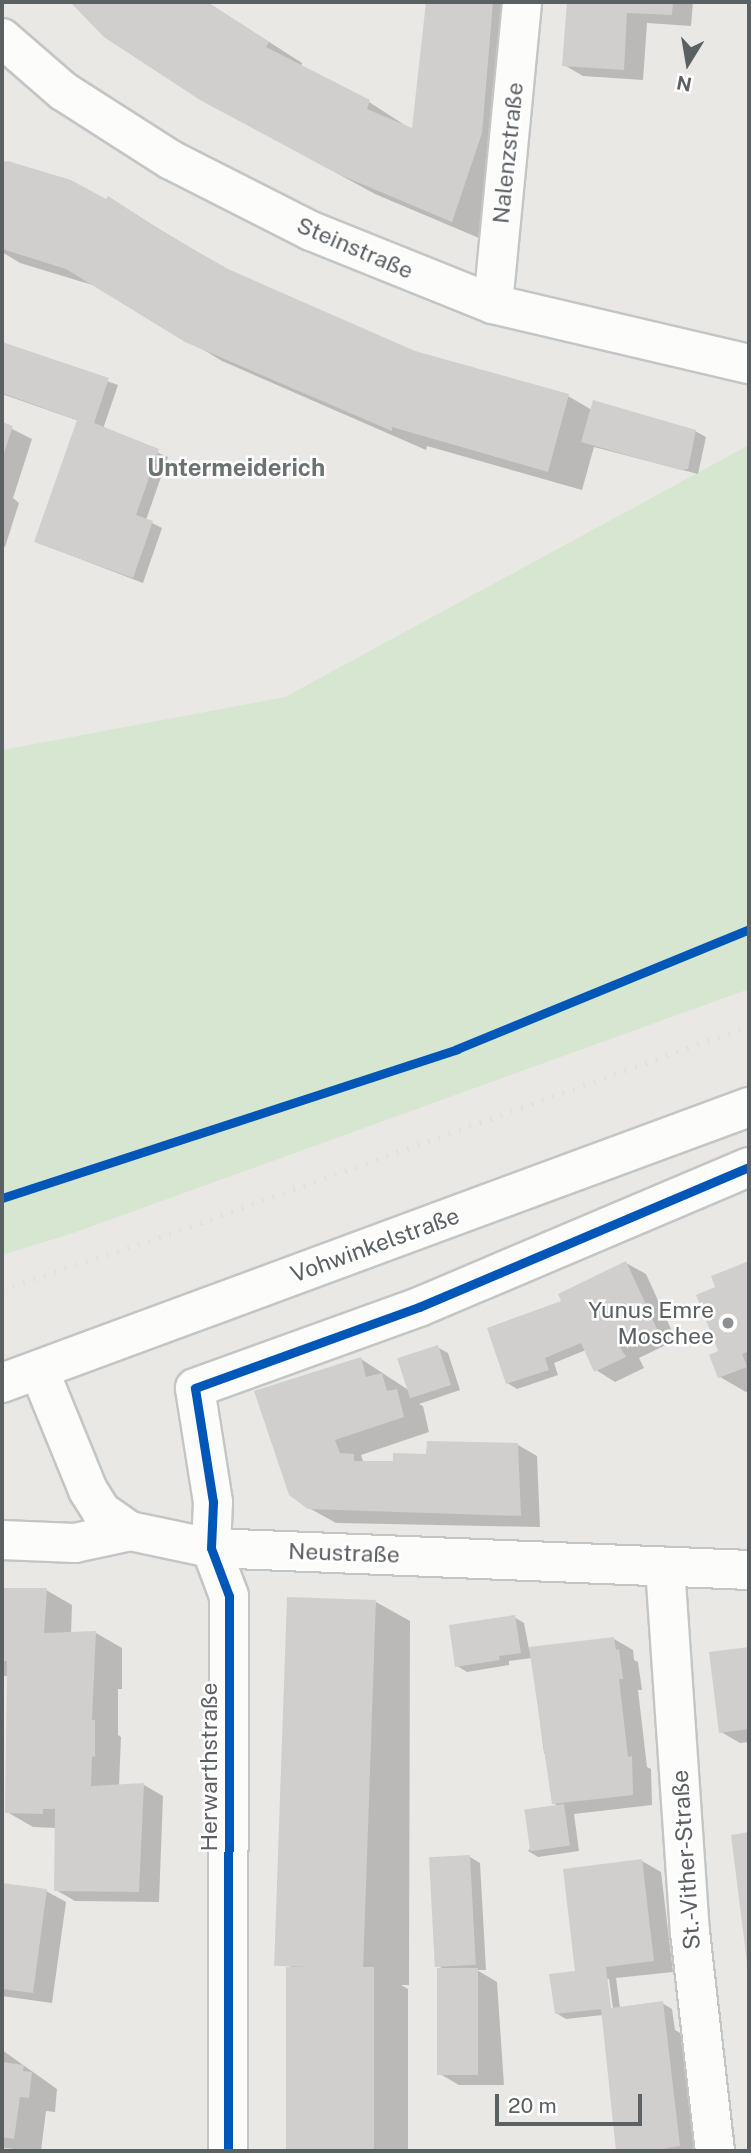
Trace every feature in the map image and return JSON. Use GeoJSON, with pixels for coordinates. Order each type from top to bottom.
{"type":"FeatureCollection","features":[{"type":"Feature","properties":{"kind":"street","name":"Nalenzstraße"},"geometry":{"type":"LineString","coordinates":[[493,304],[522,2]]}},
{"type":"Feature","properties":{"kind":"street","name":"Steinstraße"},"geometry":{"type":"LineString","coordinates":[[2,38],[63,91],[171,160],[310,231],[493,304],[749,364]]}},
{"type":"Feature","properties":{"kind":"street","name":"Vohwinkelstraße"},"geometry":{"type":"LineString","coordinates":[[2,1383],[749,1107]]}},
{"type":"Feature","properties":{"kind":"street","name":"Herwarthstraße"},"geometry":{"type":"LineString","coordinates":[[228,2151],[229,1596],[211,1548],[213,1502],[195,1388],[419,1307],[749,1167]]}},
{"type":"Feature","properties":{"kind":"street","name":"Neustraße"},"geometry":{"type":"LineString","coordinates":[[39,1370],[88,1490],[101,1511],[130,1531],[211,1548],[749,1570]]}},
{"type":"Feature","properties":{"kind":"street"},"geometry":{"type":"LineString","coordinates":[[2,1540],[75,1543],[130,1531]]}},
{"type":"Feature","properties":{"kind":"street","name":"St.-Vither-Straße"},"geometry":{"type":"LineString","coordinates":[[666,1567],[690,1932],[715,2151]]}},
{"type":"Feature","properties":{"kind":"green space"},"geometry":{"type":"Polygon","coordinates":[[[749,445],[749,989],[73,1233],[2,1255],[2,750],[285,697],[749,445]]]}},
{"type":"Feature","properties":{"kind":"building"},"geometry":{"type":"Polygon","coordinates":[[[70,2],[207,2],[269,42],[266,47],[370,100],[367,109],[412,128],[426,2],[493,2],[482,133],[452,222],[338,174],[200,100],[104,37],[70,2]]]}},
{"type":"Feature","properties":{"kind":"building"},"geometry":{"type":"Polygon","coordinates":[[[567,2],[673,2],[672,15],[627,13],[624,70],[562,66],[567,2]]]}},
{"type":"Feature","properties":{"kind":"building"},"geometry":{"type":"Polygon","coordinates":[[[8,161],[71,180],[106,199],[108,196],[228,269],[415,351],[569,394],[548,472],[392,427],[392,431],[185,342],[66,269],[2,249],[2,162],[8,161]]]}},
{"type":"Feature","properties":{"kind":"building"},"geometry":{"type":"Polygon","coordinates":[[[2,342],[109,378],[94,423],[159,449],[136,515],[153,521],[133,578],[34,542],[77,420],[2,393],[2,342]]]}},
{"type":"Feature","properties":{"kind":"building"},"geometry":{"type":"Polygon","coordinates":[[[593,400],[696,430],[688,469],[680,470],[581,442],[593,400]]]}},
{"type":"Feature","properties":{"kind":"building"},"geometry":{"type":"Polygon","coordinates":[[[2,422],[13,426],[2,459],[2,422]]]}},
{"type":"Feature","properties":{"kind":"building"},"geometry":{"type":"Polygon","coordinates":[[[626,1261],[657,1329],[620,1347],[626,1357],[594,1372],[581,1343],[545,1358],[549,1370],[506,1384],[487,1328],[561,1301],[558,1294],[626,1261]]]}},
{"type":"Feature","properties":{"kind":"building","name":"Yunus Emre Moschee"},"geometry":{"type":"Polygon","coordinates":[[[749,1261],[749,1351],[742,1354],[747,1367],[718,1378],[709,1355],[718,1351],[696,1295],[715,1287],[711,1276],[749,1261]]]}},
{"type":"Feature","properties":{"kind":"building"},"geometry":{"type":"Polygon","coordinates":[[[438,1345],[451,1385],[410,1398],[397,1358],[438,1345]]]}},
{"type":"Feature","properties":{"kind":"building"},"geometry":{"type":"Polygon","coordinates":[[[361,1357],[366,1377],[382,1373],[387,1391],[397,1389],[404,1417],[335,1440],[340,1453],[354,1454],[354,1461],[393,1461],[393,1453],[426,1454],[427,1441],[518,1443],[521,1516],[308,1509],[289,1495],[254,1391],[361,1357]]]}},
{"type":"Feature","properties":{"kind":"building"},"geometry":{"type":"Polygon","coordinates":[[[2,1588],[47,1588],[44,1633],[96,1631],[92,1720],[95,1720],[95,1757],[92,1756],[91,1786],[144,1783],[139,1892],[54,1891],[55,1809],[43,1809],[43,1814],[5,1813],[7,1661],[2,1661],[2,1588]]]}},
{"type":"Feature","properties":{"kind":"building"},"geometry":{"type":"Polygon","coordinates":[[[287,1597],[376,1600],[363,1969],[274,1966],[287,1597]]]}},
{"type":"Feature","properties":{"kind":"building"},"geometry":{"type":"Polygon","coordinates":[[[515,1615],[521,1653],[499,1656],[500,1660],[455,1667],[449,1625],[515,1615]]]}},
{"type":"Feature","properties":{"kind":"building"},"geometry":{"type":"Polygon","coordinates":[[[614,1637],[616,1650],[619,1649],[623,1679],[619,1679],[628,1757],[632,1756],[633,1795],[552,1804],[529,1647],[614,1637]]]}},
{"type":"Feature","properties":{"kind":"building"},"geometry":{"type":"Polygon","coordinates":[[[749,1647],[749,1729],[719,1733],[709,1652],[749,1647]]]}},
{"type":"Feature","properties":{"kind":"building"},"geometry":{"type":"Polygon","coordinates":[[[564,1804],[570,1846],[530,1851],[524,1810],[564,1804]]]}},
{"type":"Feature","properties":{"kind":"building"},"geometry":{"type":"Polygon","coordinates":[[[749,1832],[749,1963],[747,1963],[731,1835],[749,1832]]]}},
{"type":"Feature","properties":{"kind":"building"},"geometry":{"type":"Polygon","coordinates":[[[470,1855],[476,1965],[435,1967],[429,1857],[470,1855]]]}},
{"type":"Feature","properties":{"kind":"building"},"geometry":{"type":"Polygon","coordinates":[[[642,1859],[654,1961],[606,1967],[611,2008],[663,2001],[680,2146],[651,2151],[616,2151],[601,2009],[555,2014],[549,1974],[575,1971],[563,1869],[642,1859]]]}},
{"type":"Feature","properties":{"kind":"building"},"geometry":{"type":"Polygon","coordinates":[[[2,1883],[47,1889],[33,1993],[2,1989],[2,1883]]]}},
{"type":"Feature","properties":{"kind":"building"},"geometry":{"type":"Polygon","coordinates":[[[286,1967],[374,1967],[374,2151],[286,2151],[286,1967]]]}},
{"type":"Feature","properties":{"kind":"building"},"geometry":{"type":"Polygon","coordinates":[[[437,1968],[478,1968],[478,2075],[437,2075],[437,1968]]]}},
{"type":"Feature","properties":{"kind":"building"},"geometry":{"type":"Polygon","coordinates":[[[2,2062],[24,2065],[23,2071],[32,2072],[29,2098],[20,2097],[14,2139],[2,2137],[2,2062]]]}},
{"type":"Feature","properties":{"kind":"railway"},"geometry":{"type":"LineString","coordinates":[[2,1289],[169,1234],[749,1026]]}},
{"type":"Feature","properties":{"kind":"cycle path"},"geometry":{"type":"LineString","coordinates":[[2,1198],[457,1049],[749,929]]}},
{"type":"Feature","properties":{"kind":"cycle path"},"geometry":{"type":"LineString","coordinates":[[228,2151],[229,1596],[211,1548],[213,1502],[195,1388],[419,1307],[749,1167]]}},
{"type":"Feature","properties":{"kind":"place","name":"Yunus Emre Moschee"},"geometry":{"type":"Point","coordinates":[728,1323]}},
{"type":"Feature","properties":{"kind":"district","name":"Untermeiderich"},"geometry":{"type":"Point","coordinates":[236,468]}}]}
